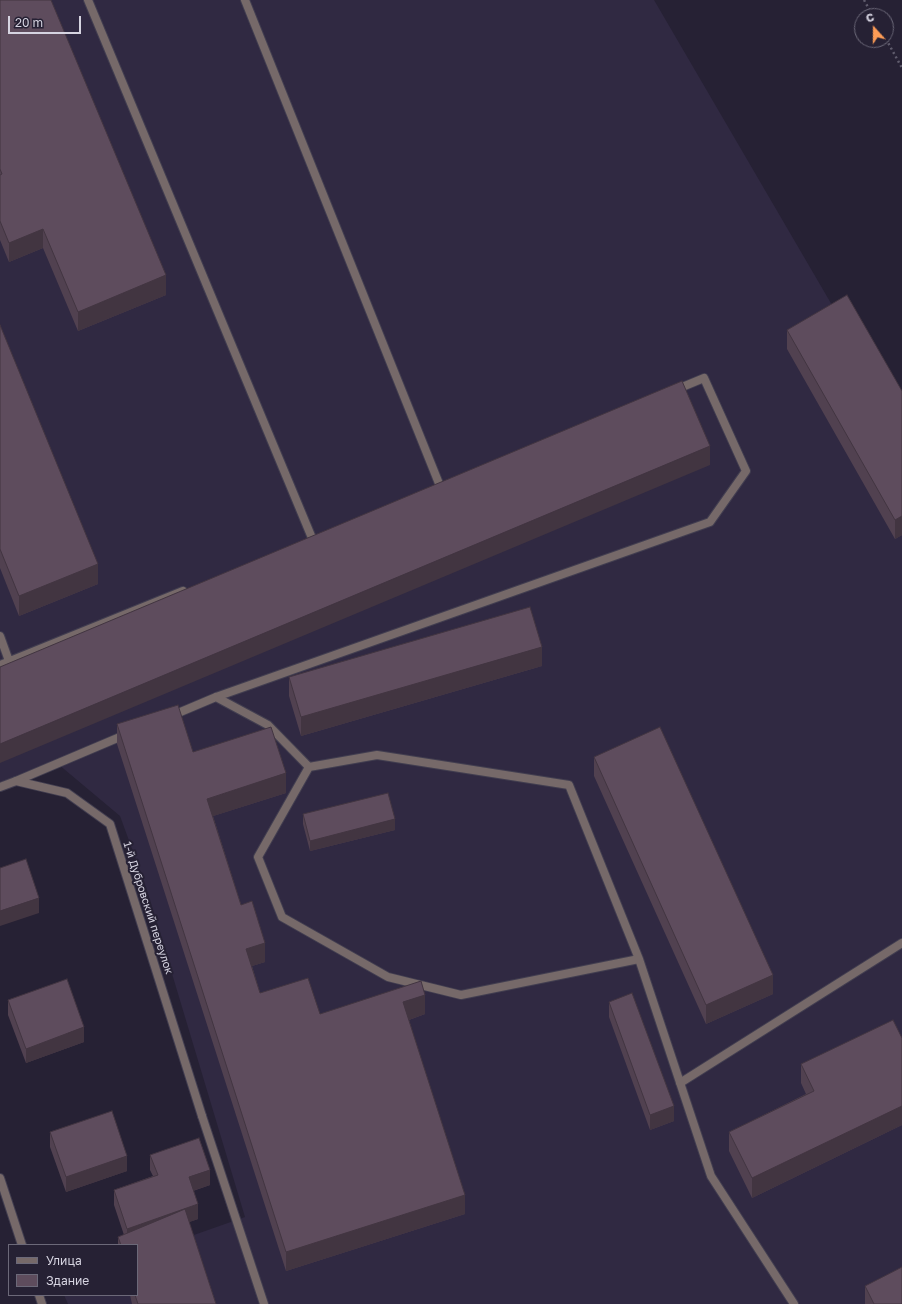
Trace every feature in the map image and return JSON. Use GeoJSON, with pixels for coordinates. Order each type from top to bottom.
{"type":"FeatureCollection","features":[{"type":"Feature","properties":{"kind":"street"},"geometry":{"type":"LineString","coordinates":[[88,0],[312,538]]}},
{"type":"Feature","properties":{"kind":"street"},"geometry":{"type":"LineString","coordinates":[[245,0],[440,486]]}},
{"type":"Feature","properties":{"kind":"street"},"geometry":{"type":"LineString","coordinates":[[166,718],[216,697],[710,522],[746,471],[704,378],[668,393]]}},
{"type":"Feature","properties":{"kind":"street"},"geometry":{"type":"LineString","coordinates":[[0,665],[194,586]]}},
{"type":"Feature","properties":{"kind":"street"},"geometry":{"type":"LineString","coordinates":[[0,636],[10,661]]}},
{"type":"Feature","properties":{"kind":"street"},"geometry":{"type":"LineString","coordinates":[[216,697],[268,725],[309,767]]}},
{"type":"Feature","properties":{"kind":"street"},"geometry":{"type":"LineString","coordinates":[[0,787],[138,730]]}},
{"type":"Feature","properties":{"kind":"street"},"geometry":{"type":"LineString","coordinates":[[309,767],[377,755],[569,785],[639,959],[712,1176],[794,1304]]}},
{"type":"Feature","properties":{"kind":"street"},"geometry":{"type":"LineString","coordinates":[[309,767],[258,857],[282,917],[388,977],[461,995],[639,959]]}},
{"type":"Feature","properties":{"kind":"street","name":"1-й Дубровский переулок"},"geometry":{"type":"LineString","coordinates":[[16,781],[67,794],[110,824],[202,1116],[264,1304]]}},
{"type":"Feature","properties":{"kind":"street"},"geometry":{"type":"LineString","coordinates":[[680,1083],[902,943]]}},
{"type":"Feature","properties":{"kind":"street"},"geometry":{"type":"LineString","coordinates":[[0,1178],[22,1244]]}},
{"type":"Feature","properties":{"kind":"path"},"geometry":{"type":"LineString","coordinates":[[891,48],[902,68]]}},
{"type":"Feature","properties":{"kind":"shaded area"},"geometry":{"type":"Polygon","coordinates":[[[0,0],[654,0],[902,425],[902,1304],[68,1304],[64,1296],[138,1296],[138,1255],[245,1217],[146,887],[120,816],[58,764],[0,782],[0,0]]]}},
{"type":"Feature","properties":{"kind":"building"},"geometry":{"type":"Polygon","coordinates":[[[0,0],[51,0],[166,275],[78,312],[43,229],[9,243],[0,221],[0,175],[2,174],[0,169],[0,0]]]}},
{"type":"Feature","properties":{"kind":"building"},"geometry":{"type":"Polygon","coordinates":[[[847,295],[902,391],[902,516],[895,520],[787,330],[847,295]]]}},
{"type":"Feature","properties":{"kind":"building"},"geometry":{"type":"Polygon","coordinates":[[[0,325],[98,564],[19,596],[0,549],[0,325]]]}},
{"type":"Feature","properties":{"kind":"building"},"geometry":{"type":"Polygon","coordinates":[[[682,381],[710,446],[0,744],[0,667],[682,381]]]}},
{"type":"Feature","properties":{"kind":"building"},"geometry":{"type":"Polygon","coordinates":[[[530,607],[542,647],[301,717],[289,677],[530,607]]]}},
{"type":"Feature","properties":{"kind":"building"},"geometry":{"type":"Polygon","coordinates":[[[178,705],[193,752],[271,727],[286,773],[207,799],[241,905],[252,901],[265,943],[246,949],[260,993],[308,978],[320,1014],[421,981],[425,995],[403,1002],[465,1195],[286,1252],[117,724],[178,705]]]}},
{"type":"Feature","properties":{"kind":"building"},"geometry":{"type":"Polygon","coordinates":[[[660,727],[773,975],[706,1005],[594,757],[660,727]]]}},
{"type":"Feature","properties":{"kind":"building"},"geometry":{"type":"Polygon","coordinates":[[[388,793],[395,819],[310,841],[303,814],[388,793]]]}},
{"type":"Feature","properties":{"kind":"building"},"geometry":{"type":"Polygon","coordinates":[[[26,859],[39,898],[0,911],[0,868],[26,859]]]}},
{"type":"Feature","properties":{"kind":"building"},"geometry":{"type":"Polygon","coordinates":[[[67,979],[84,1027],[26,1049],[8,1000],[67,979]]]}},
{"type":"Feature","properties":{"kind":"building"},"geometry":{"type":"Polygon","coordinates":[[[632,993],[674,1106],[650,1115],[609,1002],[632,993]]]}},
{"type":"Feature","properties":{"kind":"building"},"geometry":{"type":"Polygon","coordinates":[[[893,1020],[902,1038],[902,1106],[752,1178],[729,1132],[814,1091],[801,1064],[893,1020]]]}},
{"type":"Feature","properties":{"kind":"building"},"geometry":{"type":"Polygon","coordinates":[[[112,1111],[127,1156],[66,1177],[50,1132],[112,1111]]]}},
{"type":"Feature","properties":{"kind":"building"},"geometry":{"type":"Polygon","coordinates":[[[199,1138],[210,1170],[189,1177],[198,1204],[127,1229],[114,1190],[158,1175],[150,1155],[199,1138]]]}},
{"type":"Feature","properties":{"kind":"building"},"geometry":{"type":"Polygon","coordinates":[[[185,1209],[216,1304],[138,1304],[135,1296],[138,1296],[138,1244],[121,1244],[118,1237],[185,1209]]]}},
{"type":"Feature","properties":{"kind":"building"},"geometry":{"type":"Polygon","coordinates":[[[902,1267],[902,1304],[874,1304],[865,1286],[902,1267]]]}}]}
